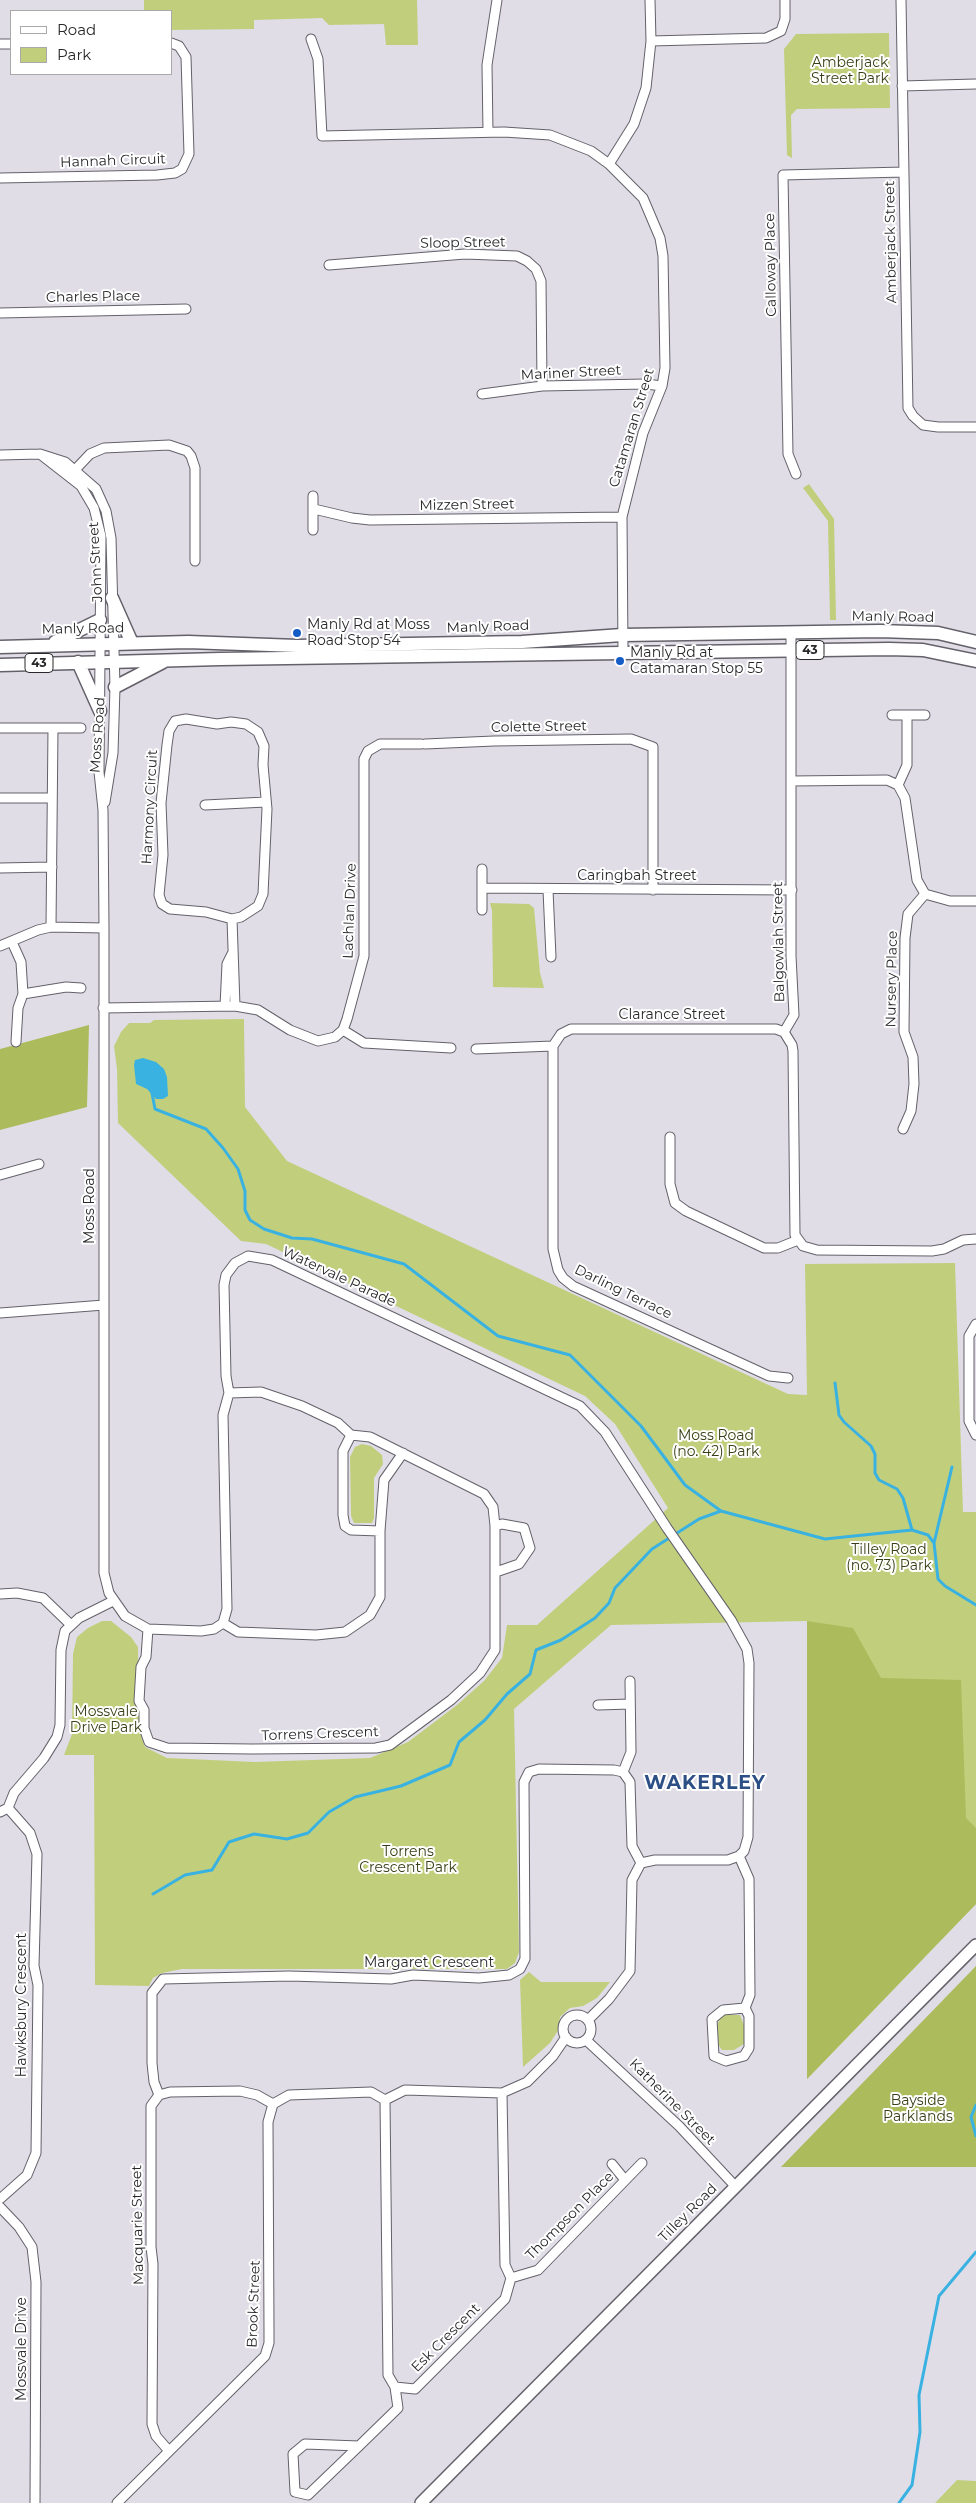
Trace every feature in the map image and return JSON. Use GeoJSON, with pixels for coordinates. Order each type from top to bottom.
{"type":"FeatureCollection","features":[{"type":"Feature","properties":{"kind":"main road"},"geometry":{"type":"LineString","coordinates":[[112,598],[132,643]]}},
{"type":"Feature","properties":{"kind":"main road"},"geometry":{"type":"LineString","coordinates":[[50,645],[100,620]]}},
{"type":"Feature","properties":{"kind":"main road","name":"Manly Road"},"geometry":{"type":"LineString","coordinates":[[0,647],[188,642],[307,646],[522,642],[622,635],[913,631],[938,633],[976,642]]}},
{"type":"Feature","properties":{"kind":"main road","name":"Manly Road"},"geometry":{"type":"LineString","coordinates":[[0,665],[114,661],[791,650],[923,650],[976,661]]}},
{"type":"Feature","properties":{"kind":"main road"},"geometry":{"type":"LineString","coordinates":[[115,687],[165,661]]}},
{"type":"Feature","properties":{"kind":"main road"},"geometry":{"type":"LineString","coordinates":[[78,662],[100,711]]}},
{"type":"Feature","properties":{"kind":"main road","name":"Tilley Road"},"geometry":{"type":"LineString","coordinates":[[421,2503],[976,1945]]}},
{"type":"Feature","properties":{"kind":"street"},"geometry":{"type":"LineString","coordinates":[[488,132],[487,65],[497,0]]}},
{"type":"Feature","properties":{"kind":"street"},"geometry":{"type":"LineString","coordinates":[[609,164],[634,124],[646,88],[651,41],[650,0]]}},
{"type":"Feature","properties":{"kind":"street"},"geometry":{"type":"LineString","coordinates":[[651,41],[766,38],[781,31],[786,19],[785,0]]}},
{"type":"Feature","properties":{"kind":"street","name":"Amberjack Street"},"geometry":{"type":"LineString","coordinates":[[901,0],[908,408],[913,416],[923,424],[938,427],[976,426]]}},
{"type":"Feature","properties":{"kind":"street","name":"Catamaran Street"},"geometry":{"type":"LineString","coordinates":[[311,39],[318,59],[322,136],[488,132],[550,135],[590,151],[609,164],[643,198],[660,238],[664,271],[665,368],[662,386],[643,434],[622,518],[623,652]]}},
{"type":"Feature","properties":{"kind":"street","name":"Hannah Circuit"},"geometry":{"type":"LineString","coordinates":[[0,178],[157,175],[175,173],[182,169],[189,154],[186,57],[179,46],[172,44]]}},
{"type":"Feature","properties":{"kind":"street"},"geometry":{"type":"LineString","coordinates":[[902,86],[976,84]]}},
{"type":"Feature","properties":{"kind":"street","name":"Calloway Place"},"geometry":{"type":"LineString","coordinates":[[796,474],[788,454],[784,175],[904,172]]}},
{"type":"Feature","properties":{"kind":"street","name":"Sloop Street"},"geometry":{"type":"LineString","coordinates":[[329,265],[465,254],[518,256],[528,261],[536,269],[541,281],[542,386]]}},
{"type":"Feature","properties":{"kind":"street","name":"Charles Place"},"geometry":{"type":"LineString","coordinates":[[0,313],[186,309]]}},
{"type":"Feature","properties":{"kind":"street","name":"Mariner Street"},"geometry":{"type":"LineString","coordinates":[[482,394],[542,386],[646,384],[662,386]]}},
{"type":"Feature","properties":{"kind":"street"},"geometry":{"type":"LineString","coordinates":[[72,472],[90,454],[104,448],[169,445],[187,451],[191,456],[194,468],[195,561]]}},
{"type":"Feature","properties":{"kind":"street","name":"John Street"},"geometry":{"type":"LineString","coordinates":[[0,455],[40,454],[57,458],[72,472],[96,489],[106,511],[111,538],[112,598],[106,643]]}},
{"type":"Feature","properties":{"kind":"street","name":"John Street"},"geometry":{"type":"LineString","coordinates":[[72,472],[88,496],[98,521],[101,536],[100,620],[106,643]]}},
{"type":"Feature","properties":{"kind":"street"},"geometry":{"type":"LineString","coordinates":[[313,496],[313,530]]}},
{"type":"Feature","properties":{"kind":"street","name":"Mizzen Street"},"geometry":{"type":"LineString","coordinates":[[314,509],[352,518],[370,520],[622,518]]}},
{"type":"Feature","properties":{"kind":"street","name":"Balgowlah Street"},"geometry":{"type":"LineString","coordinates":[[784,1032],[794,1015],[791,964],[791,632]]}},
{"type":"Feature","properties":{"kind":"street","name":"Moss Road"},"geometry":{"type":"LineString","coordinates":[[103,810],[113,753],[115,687],[114,661],[106,643]]}},
{"type":"Feature","properties":{"kind":"street","name":"Moss Road"},"geometry":{"type":"LineString","coordinates":[[106,643],[100,662],[99,772],[103,810],[104,928],[104,1573],[113,1601]]}},
{"type":"Feature","properties":{"kind":"street"},"geometry":{"type":"LineString","coordinates":[[892,715],[925,715]]}},
{"type":"Feature","properties":{"kind":"street"},"geometry":{"type":"LineString","coordinates":[[898,785],[907,765],[908,715]]}},
{"type":"Feature","properties":{"kind":"street","name":"Harmony Circuit"},"geometry":{"type":"LineString","coordinates":[[186,719],[217,724],[231,722],[246,724],[258,732],[264,746],[263,765],[266,802],[264,894],[258,906],[248,915],[232,919],[206,912],[170,908],[162,904],[159,895],[163,855],[161,803],[166,745],[169,731],[175,721],[186,719]]}},
{"type":"Feature","properties":{"kind":"street"},"geometry":{"type":"LineString","coordinates":[[0,728],[81,728]]}},
{"type":"Feature","properties":{"kind":"street"},"geometry":{"type":"LineString","coordinates":[[50,928],[53,728]]}},
{"type":"Feature","properties":{"kind":"street","name":"Colette Street"},"geometry":{"type":"LineString","coordinates":[[368,750],[380,744],[631,739],[653,747],[653,890]]}},
{"type":"Feature","properties":{"kind":"street","name":"Lachlan Drive"},"geometry":{"type":"LineString","coordinates":[[343,1030],[364,956],[364,759],[368,750]]}},
{"type":"Feature","properties":{"kind":"street"},"geometry":{"type":"LineString","coordinates":[[791,781],[887,780],[898,785],[905,798],[917,880],[925,894],[950,900],[976,901]]}},
{"type":"Feature","properties":{"kind":"street"},"geometry":{"type":"LineString","coordinates":[[0,798],[52,798]]}},
{"type":"Feature","properties":{"kind":"street"},"geometry":{"type":"LineString","coordinates":[[205,805],[266,802]]}},
{"type":"Feature","properties":{"kind":"street"},"geometry":{"type":"LineString","coordinates":[[0,868],[52,867]]}},
{"type":"Feature","properties":{"kind":"street"},"geometry":{"type":"LineString","coordinates":[[482,868],[482,910]]}},
{"type":"Feature","properties":{"kind":"street","name":"Caringbah Street"},"geometry":{"type":"LineString","coordinates":[[482,888],[548,890],[792,890]]}},
{"type":"Feature","properties":{"kind":"street"},"geometry":{"type":"LineString","coordinates":[[548,890],[551,957]]}},
{"type":"Feature","properties":{"kind":"street","name":"Nursery Place"},"geometry":{"type":"LineString","coordinates":[[903,1129],[911,1111],[914,1084],[913,1057],[904,1032],[905,938],[908,914],[925,894]]}},
{"type":"Feature","properties":{"kind":"street"},"geometry":{"type":"LineString","coordinates":[[232,919],[235,1006]]}},
{"type":"Feature","properties":{"kind":"street"},"geometry":{"type":"LineString","coordinates":[[0,946],[38,930],[50,928],[104,928]]}},
{"type":"Feature","properties":{"kind":"street"},"geometry":{"type":"LineString","coordinates":[[12,942],[21,962],[23,994],[18,1008],[16,1042]]}},
{"type":"Feature","properties":{"kind":"street"},"geometry":{"type":"LineString","coordinates":[[225,1006],[227,964],[232,954]]}},
{"type":"Feature","properties":{"kind":"street"},"geometry":{"type":"LineString","coordinates":[[23,994],[66,987],[81,988]]}},
{"type":"Feature","properties":{"kind":"street"},"geometry":{"type":"LineString","coordinates":[[103,1008],[235,1006],[258,1010],[290,1030],[318,1040],[336,1037],[343,1030],[364,1043],[451,1048]]}},
{"type":"Feature","properties":{"kind":"street","name":"Clarance Street"},"geometry":{"type":"LineString","coordinates":[[553,1046],[560,1034],[571,1029],[776,1029],[784,1032]]}},
{"type":"Feature","properties":{"kind":"street"},"geometry":{"type":"LineString","coordinates":[[784,1032],[792,1045],[793,1051],[794,1226],[798,1240],[803,1246],[817,1250],[932,1251],[944,1249],[963,1240],[976,1239]]}},
{"type":"Feature","properties":{"kind":"street"},"geometry":{"type":"LineString","coordinates":[[476,1049],[553,1046]]}},
{"type":"Feature","properties":{"kind":"street","name":"Darling Terrace"},"geometry":{"type":"LineString","coordinates":[[553,1046],[553,1249],[555,1260],[563,1278],[573,1286],[769,1376],[788,1378]]}},
{"type":"Feature","properties":{"kind":"street"},"geometry":{"type":"LineString","coordinates":[[670,1137],[670,1184],[675,1203],[686,1211],[764,1248],[778,1248],[798,1240]]}},
{"type":"Feature","properties":{"kind":"street"},"geometry":{"type":"LineString","coordinates":[[0,1174],[39,1164]]}},
{"type":"Feature","properties":{"kind":"street","name":"Watervale Parade"},"geometry":{"type":"LineString","coordinates":[[222,1624],[227,1609],[223,1416],[229,1394],[226,1367],[226,1275],[235,1263],[248,1256],[272,1260],[580,1406],[605,1432],[665,1525],[731,1620],[746,1649],[749,1663],[748,1837],[744,1851],[739,1856]]}},
{"type":"Feature","properties":{"kind":"street"},"geometry":{"type":"LineString","coordinates":[[0,1313],[104,1306]]}},
{"type":"Feature","properties":{"kind":"street"},"geometry":{"type":"LineString","coordinates":[[976,1324],[969,1336],[969,1421],[976,1435]]}},
{"type":"Feature","properties":{"kind":"street","name":"Torrens Crescent"},"geometry":{"type":"LineString","coordinates":[[148,1628],[146,1657],[141,1667],[140,1700],[144,1710],[144,1728],[149,1742],[176,1748],[376,1748],[390,1745],[451,1700],[483,1668],[495,1650],[495,1526],[493,1507],[484,1494],[370,1437],[351,1435],[338,1423],[302,1406],[261,1392],[229,1394]]}},
{"type":"Feature","properties":{"kind":"street"},"geometry":{"type":"LineString","coordinates":[[351,1435],[343,1451],[343,1515],[345,1526],[351,1530],[380,1531]]}},
{"type":"Feature","properties":{"kind":"street"},"geometry":{"type":"LineString","coordinates":[[4,1810],[14,1792],[44,1758],[56,1737],[60,1724],[62,1641],[65,1631],[79,1618],[113,1601],[125,1616],[148,1628],[201,1632],[214,1629],[222,1624],[238,1632],[316,1635],[345,1632],[370,1615],[380,1597],[380,1531],[384,1480],[403,1453]]}},
{"type":"Feature","properties":{"kind":"street"},"geometry":{"type":"LineString","coordinates":[[495,1526],[502,1524],[524,1528],[530,1548],[519,1564],[496,1572]]}},
{"type":"Feature","properties":{"kind":"street"},"geometry":{"type":"LineString","coordinates":[[0,1594],[17,1593],[43,1598],[71,1625]]}},
{"type":"Feature","properties":{"kind":"street"},"geometry":{"type":"LineString","coordinates":[[630,1681],[631,1752],[623,1772],[630,1782],[632,1846],[641,1863]]}},
{"type":"Feature","properties":{"kind":"street"},"geometry":{"type":"LineString","coordinates":[[598,1705],[630,1704]]}},
{"type":"Feature","properties":{"kind":"street","name":"Margaret Crescent"},"geometry":{"type":"LineString","coordinates":[[159,2095],[154,2082],[152,2063],[152,1993],[163,1979],[289,1976],[391,1979],[413,1975],[479,1978],[509,1975],[520,1969],[525,1959],[524,1782],[529,1772],[539,1769],[614,1770],[623,1772]]}},
{"type":"Feature","properties":{"kind":"street","name":"Hawksbury Crescent"},"geometry":{"type":"LineString","coordinates":[[0,2199],[27,2175],[36,2154],[38,1985],[34,1966],[37,1854],[30,1833],[4,1810]]}},
{"type":"Feature","properties":{"kind":"street"},"geometry":{"type":"LineString","coordinates":[[641,1863],[655,1860],[728,1860],[739,1856],[750,1879],[750,1995],[745,2008],[749,2016],[749,2048],[744,2056],[726,2061],[714,2056],[711,2035],[712,2019],[722,2010],[745,2008]]}},
{"type":"Feature","properties":{"kind":"street"},"geometry":{"type":"LineString","coordinates":[[588,2020],[609,1999],[630,1971],[632,1880],[641,1863]]}},
{"type":"Feature","properties":{"kind":"street"},"geometry":{"type":"LineString","coordinates":[[580,2015],[588,2020],[591,2030],[586,2040],[574,2042],[566,2037],[563,2027],[568,2018],[580,2015]]}},
{"type":"Feature","properties":{"kind":"street"},"geometry":{"type":"LineString","coordinates":[[159,2095],[170,2092],[240,2091],[257,2095],[272,2104],[289,2095],[370,2092],[385,2100],[405,2090],[502,2093],[526,2082],[553,2056],[566,2037]]}},
{"type":"Feature","properties":{"kind":"street","name":"Katherine Street"},"geometry":{"type":"LineString","coordinates":[[586,2040],[679,2126],[736,2187]]}},
{"type":"Feature","properties":{"kind":"street"},"geometry":{"type":"LineString","coordinates":[[502,2093],[505,2265],[511,2278]]}},
{"type":"Feature","properties":{"kind":"street","name":"Macquarie Street"},"geometry":{"type":"LineString","coordinates":[[159,2095],[151,2106],[151,2246],[153,2264],[152,2424],[156,2436],[169,2451]]}},
{"type":"Feature","properties":{"kind":"street","name":"Esk Crescent"},"geometry":{"type":"LineString","coordinates":[[385,2100],[388,2375],[395,2387],[415,2389],[505,2298],[511,2278]]}},
{"type":"Feature","properties":{"kind":"street","name":"Brook Street"},"geometry":{"type":"LineString","coordinates":[[117,2503],[265,2356],[269,2336],[268,2122],[272,2104]]}},
{"type":"Feature","properties":{"kind":"street","name":"Thompson Place"},"geometry":{"type":"LineString","coordinates":[[511,2278],[538,2270],[642,2163]]}},
{"type":"Feature","properties":{"kind":"street"},"geometry":{"type":"LineString","coordinates":[[612,2164],[625,2180]]}},
{"type":"Feature","properties":{"kind":"street","name":"Mossvale Drive"},"geometry":{"type":"LineString","coordinates":[[0,2207],[19,2226],[32,2247],[36,2282],[36,2503]]}},
{"type":"Feature","properties":{"kind":"street"},"geometry":{"type":"LineString","coordinates":[[359,2446],[305,2444],[293,2454],[295,2492],[308,2495],[359,2446],[398,2408],[395,2387]]}},
{"type":"Feature","properties":{"kind":"green space"},"geometry":{"type":"Polygon","coordinates":[[[144,0],[417,0],[418,45],[386,45],[384,24],[329,25],[322,18],[254,20],[254,29],[172,30],[172,10],[144,10],[144,0]]]}},
{"type":"Feature","properties":{"kind":"green space","name":"Amberjack Street Park"},"geometry":{"type":"Polygon","coordinates":[[[889,33],[890,108],[797,109],[791,115],[792,158],[787,155],[784,49],[796,34],[889,33]]]}},
{"type":"Feature","properties":{"kind":"green space"},"geometry":{"type":"Polygon","coordinates":[[[809,484],[834,519],[836,620],[830,620],[828,521],[803,488],[809,484]]]}},
{"type":"Feature","properties":{"kind":"green space"},"geometry":{"type":"Polygon","coordinates":[[[490,903],[529,904],[534,908],[540,973],[544,988],[493,987],[492,910],[490,903]]]}},
{"type":"Feature","properties":{"kind":"green space"},"geometry":{"type":"Polygon","coordinates":[[[244,1019],[245,1107],[287,1161],[788,1394],[807,1395],[805,1264],[955,1263],[963,1512],[976,1512],[976,1904],[807,2079],[807,1621],[611,1625],[514,1709],[519,1952],[515,1963],[507,1969],[182,1969],[162,1973],[153,1978],[149,1986],[95,1985],[94,1755],[64,1755],[72,1734],[73,1654],[77,1637],[88,1628],[102,1621],[111,1621],[131,1637],[138,1647],[139,1729],[145,1747],[167,1758],[255,1762],[370,1758],[408,1742],[457,1705],[484,1681],[502,1658],[507,1625],[537,1625],[668,1508],[615,1424],[585,1396],[266,1244],[241,1241],[118,1123],[117,1069],[114,1046],[121,1032],[129,1023],[150,1023],[154,1020],[244,1019]]]}},
{"type":"Feature","properties":{"kind":"green space"},"geometry":{"type":"Polygon","coordinates":[[[89,1025],[87,1107],[0,1130],[0,1049],[89,1025]]]}},
{"type":"Feature","properties":{"kind":"green space"},"geometry":{"type":"Polygon","coordinates":[[[362,1444],[371,1446],[382,1455],[383,1464],[374,1478],[374,1518],[372,1523],[354,1523],[351,1516],[350,1457],[355,1447],[362,1444]]]}},
{"type":"Feature","properties":{"kind":"green space"},"geometry":{"type":"Polygon","coordinates":[[[807,1621],[853,1628],[881,1678],[961,1680],[966,1818],[976,1828],[976,1904],[807,2079],[807,1621]]]}},
{"type":"Feature","properties":{"kind":"green space","name":"Bayside Parklands"},"geometry":{"type":"Polygon","coordinates":[[[976,1966],[976,2167],[781,2167],[976,1966]]]}},
{"type":"Feature","properties":{"kind":"green space"},"geometry":{"type":"Polygon","coordinates":[[[529,1972],[541,1982],[610,1982],[597,1998],[583,2006],[570,2008],[560,2017],[559,2029],[550,2043],[523,2067],[520,1980],[529,1972]]]}},
{"type":"Feature","properties":{"kind":"green space"},"geometry":{"type":"Polygon","coordinates":[[[722,2015],[740,2015],[744,2025],[744,2044],[734,2050],[722,2050],[717,2043],[717,2025],[722,2015]]]}},
{"type":"Feature","properties":{"kind":"green space"},"geometry":{"type":"Polygon","coordinates":[[[957,2480],[976,2481],[976,2503],[935,2503],[957,2480]]]}},
{"type":"Feature","properties":{"kind":"water"},"geometry":{"type":"Polygon","coordinates":[[[143,1058],[156,1062],[164,1069],[167,1077],[168,1096],[163,1099],[156,1099],[147,1089],[136,1084],[135,1060],[143,1058]]]}},
{"type":"Feature","properties":{"kind":"waterway"},"geometry":{"type":"LineString","coordinates":[[152,1093],[155,1109],[206,1129],[223,1148],[238,1169],[245,1191],[245,1210],[250,1220],[264,1229],[292,1238],[312,1239],[404,1264],[498,1336],[570,1355],[641,1426],[685,1485],[721,1511],[825,1539],[912,1530],[928,1535],[934,1543],[938,1579],[945,1586],[976,1605]]}},
{"type":"Feature","properties":{"kind":"waterway"},"geometry":{"type":"LineString","coordinates":[[835,1383],[839,1415],[844,1422],[871,1446],[875,1454],[875,1473],[879,1480],[897,1489],[903,1498],[912,1530]]}},
{"type":"Feature","properties":{"kind":"waterway"},"geometry":{"type":"LineString","coordinates":[[934,1543],[952,1467]]}},
{"type":"Feature","properties":{"kind":"waterway"},"geometry":{"type":"LineString","coordinates":[[153,1894],[185,1875],[212,1870],[229,1842],[254,1834],[287,1839],[308,1833],[329,1812],[355,1797],[401,1786],[450,1765],[459,1742],[485,1720],[507,1694],[530,1674],[536,1650],[561,1640],[595,1618],[609,1603],[615,1588],[652,1549],[699,1519],[721,1511]]}},
{"type":"Feature","properties":{"kind":"waterway"},"geometry":{"type":"LineString","coordinates":[[976,2105],[971,2117],[976,2136]]}},
{"type":"Feature","properties":{"kind":"waterway"},"geometry":{"type":"LineString","coordinates":[[899,2503],[912,2485],[920,2432],[919,2395],[939,2296],[976,2252]]}},
{"type":"Feature","properties":{"kind":"place","name":"Manly Rd at Moss Road Stop 54"},"geometry":{"type":"Point","coordinates":[297,633]}},
{"type":"Feature","properties":{"kind":"place","name":"Manly Rd at Catamaran Stop 55"},"geometry":{"type":"Point","coordinates":[620,661]}},
{"type":"Feature","properties":{"kind":"district","name":"WAKERLEY"},"geometry":{"type":"Point","coordinates":[705,1783]}},
{"type":"Feature","properties":{"kind":"park label","name":"Moss Road (no. 42) Park"},"geometry":{"type":"Point","coordinates":[716,1444]}},
{"type":"Feature","properties":{"kind":"park label","name":"Tilley Road (no. 73) Park"},"geometry":{"type":"Point","coordinates":[889,1558]}},
{"type":"Feature","properties":{"kind":"park label","name":"Mossvale Drive Park"},"geometry":{"type":"Point","coordinates":[106,1720]}},
{"type":"Feature","properties":{"kind":"park label","name":"Torrens Crescent Park"},"geometry":{"type":"Point","coordinates":[408,1860]}}]}
